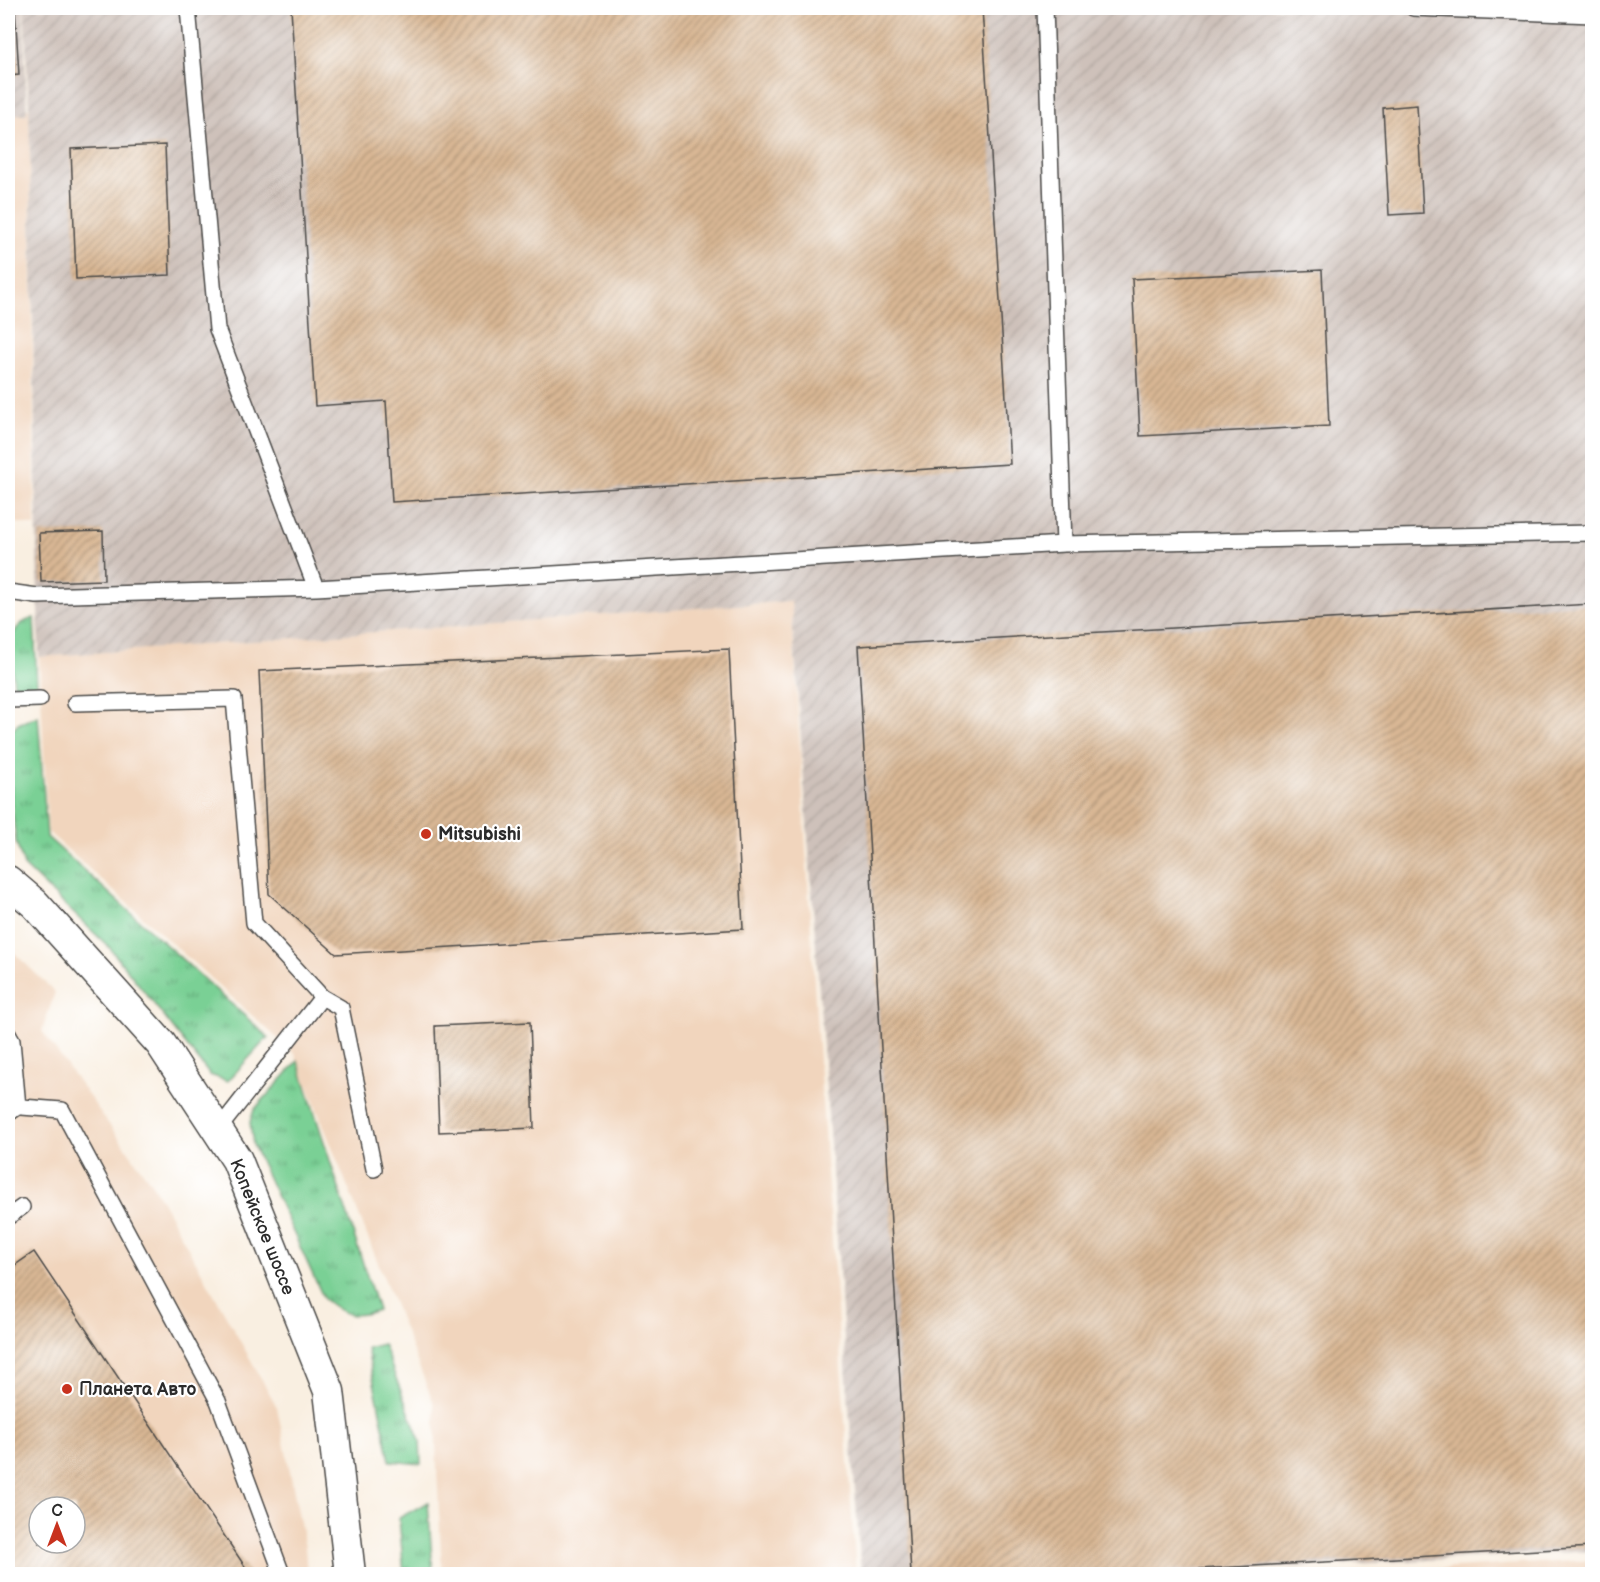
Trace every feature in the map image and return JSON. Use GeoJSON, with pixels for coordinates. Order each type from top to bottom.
{"type":"FeatureCollection","features":[{"type":"Feature","properties":{"kind":"street","name":"Копейское шоссе"},"geometry":{"type":"LineString","coordinates":[[8,881],[35,904],[161,1044],[237,1161],[329,1391],[350,1575]]}},
{"type":"Feature","properties":{"kind":"lane"},"geometry":{"type":"LineString","coordinates":[[188,8],[217,328],[316,588]]}},
{"type":"Feature","properties":{"kind":"lane"},"geometry":{"type":"LineString","coordinates":[[1045,8],[1064,544]]}},
{"type":"Feature","properties":{"kind":"lane"},"geometry":{"type":"LineString","coordinates":[[1413,8],[1593,15]]}},
{"type":"Feature","properties":{"kind":"lane"},"geometry":{"type":"LineString","coordinates":[[8,592],[37,596],[316,588],[1064,544],[1593,533]]}},
{"type":"Feature","properties":{"kind":"lane"},"geometry":{"type":"LineString","coordinates":[[8,700],[40,699]]}},
{"type":"Feature","properties":{"kind":"lane"},"geometry":{"type":"LineString","coordinates":[[75,703],[234,699],[254,923],[322,998],[341,1008],[374,1169]]}},
{"type":"Feature","properties":{"kind":"lane"},"geometry":{"type":"LineString","coordinates":[[218,1130],[322,998]]}},
{"type":"Feature","properties":{"kind":"lane"},"geometry":{"type":"LineString","coordinates":[[8,1034],[12,1041],[11,1109],[62,1110],[218,1401],[282,1575]]}},
{"type":"Feature","properties":{"kind":"lane"},"geometry":{"type":"LineString","coordinates":[[8,1217],[22,1207]]}},
{"type":"Feature","properties":{"kind":"shaded area"},"geometry":{"type":"Polygon","coordinates":[[[8,8],[23,8],[27,114],[8,115],[8,8]]]}},
{"type":"Feature","properties":{"kind":"shaded area"},"geometry":{"type":"Polygon","coordinates":[[[24,8],[1592,8],[1592,1551],[1170,1574],[861,1574],[791,601],[39,657],[29,108],[24,8]]]}},
{"type":"Feature","properties":{"kind":"shaded area"},"geometry":{"type":"Polygon","coordinates":[[[29,108],[35,526],[8,521],[8,110],[29,108]]]}},
{"type":"Feature","properties":{"kind":"shaded area"},"geometry":{"type":"Polygon","coordinates":[[[791,601],[817,1033],[856,1574],[442,1574],[434,1404],[295,1054],[48,832],[39,657],[791,601]]]}},
{"type":"Feature","properties":{"kind":"shaded area"},"geometry":{"type":"Polygon","coordinates":[[[8,947],[55,992],[42,1031],[154,1187],[277,1407],[305,1547],[307,1574],[8,1574],[8,947]]]}},
{"type":"Feature","properties":{"kind":"shaded area"},"geometry":{"type":"Polygon","coordinates":[[[1592,1560],[1592,1574],[1352,1574],[1592,1560]]]}},
{"type":"Feature","properties":{"kind":"green space"},"geometry":{"type":"Polygon","coordinates":[[[34,618],[37,689],[14,684],[11,654],[13,636],[17,628],[34,618]]]}},
{"type":"Feature","properties":{"kind":"green space"},"geometry":{"type":"Polygon","coordinates":[[[38,716],[47,837],[268,1037],[228,1081],[210,1075],[109,947],[24,866],[16,842],[8,769],[8,735],[18,724],[38,716]]]}},
{"type":"Feature","properties":{"kind":"green space"},"geometry":{"type":"Polygon","coordinates":[[[298,1061],[378,1310],[369,1313],[349,1314],[324,1299],[253,1145],[250,1122],[254,1110],[298,1061]]]}},
{"type":"Feature","properties":{"kind":"green space"},"geometry":{"type":"Polygon","coordinates":[[[383,1344],[420,1441],[421,1464],[390,1461],[367,1348],[383,1344]]]}},
{"type":"Feature","properties":{"kind":"green space"},"geometry":{"type":"Polygon","coordinates":[[[428,1502],[433,1574],[404,1574],[399,1518],[428,1502]]]}},
{"type":"Feature","properties":{"kind":"building"},"geometry":{"type":"Polygon","coordinates":[[[8,8],[15,8],[19,75],[8,76],[8,8]]]}},
{"type":"Feature","properties":{"kind":"building"},"geometry":{"type":"Polygon","coordinates":[[[291,8],[982,8],[1010,464],[392,502],[386,401],[315,406],[291,8]]]}},
{"type":"Feature","properties":{"kind":"building"},"geometry":{"type":"Polygon","coordinates":[[[1417,105],[1423,213],[1389,215],[1383,108],[1417,105]]]}},
{"type":"Feature","properties":{"kind":"building"},"geometry":{"type":"Polygon","coordinates":[[[165,145],[170,275],[76,279],[71,149],[165,145]]]}},
{"type":"Feature","properties":{"kind":"building"},"geometry":{"type":"Polygon","coordinates":[[[1322,270],[1329,426],[1140,436],[1132,279],[1322,270]]]}},
{"type":"Feature","properties":{"kind":"building"},"geometry":{"type":"Polygon","coordinates":[[[103,531],[104,580],[41,582],[39,533],[103,531]]]}},
{"type":"Feature","properties":{"kind":"building"},"geometry":{"type":"Polygon","coordinates":[[[1592,604],[1592,1547],[1112,1574],[911,1574],[858,646],[1592,604]]]}},
{"type":"Feature","properties":{"kind":"building"},"geometry":{"type":"Polygon","coordinates":[[[729,649],[743,929],[336,954],[269,894],[259,671],[729,649]]]}},
{"type":"Feature","properties":{"kind":"building"},"geometry":{"type":"Polygon","coordinates":[[[530,1022],[534,1128],[439,1132],[435,1026],[530,1022]]]}},
{"type":"Feature","properties":{"kind":"building","name":"Планета Авто"},"geometry":{"type":"Polygon","coordinates":[[[34,1252],[250,1574],[8,1574],[8,1270],[34,1252]]]}},
{"type":"Feature","properties":{"kind":"place","name":"Mitsubishi"},"geometry":{"type":"Point","coordinates":[426,834]}},
{"type":"Feature","properties":{"kind":"place","name":"Планета Авто"},"geometry":{"type":"Point","coordinates":[67,1389]}}]}
